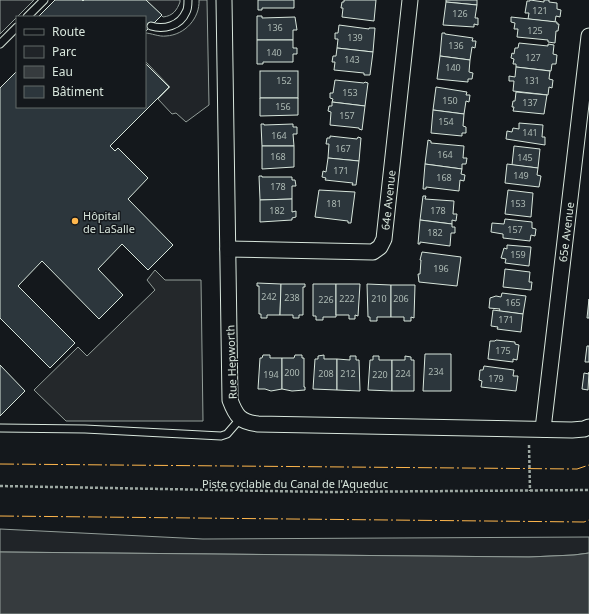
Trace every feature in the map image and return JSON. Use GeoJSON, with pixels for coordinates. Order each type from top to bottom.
{"type":"FeatureCollection","features":[{"type":"Feature","properties":{"kind":"street","name":"Rue Hepworth"},"geometry":{"type":"LineString","coordinates":[[224,0],[230,400],[240,419]]}},
{"type":"Feature","properties":{"kind":"street","name":"64e Avenue"},"geometry":{"type":"LineString","coordinates":[[228,249],[373,252],[380,247],[384,239],[410,0]]}},
{"type":"Feature","properties":{"kind":"street","name":"65e Avenue"},"geometry":{"type":"LineString","coordinates":[[543,429],[589,36]]}},
{"type":"Feature","properties":{"kind":"street"},"geometry":{"type":"LineString","coordinates":[[240,419],[248,423],[258,424],[543,429],[578,429],[589,427]]}},
{"type":"Feature","properties":{"kind":"lane"},"geometry":{"type":"LineString","coordinates":[[28,16],[44,0]]}},
{"type":"Feature","properties":{"kind":"lane"},"geometry":{"type":"LineString","coordinates":[[151,26],[163,28],[175,24],[182,19],[187,12],[188,0]]}},
{"type":"Feature","properties":{"kind":"lane"},"geometry":{"type":"LineString","coordinates":[[0,44],[16,28]]}},
{"type":"Feature","properties":{"kind":"lane"},"geometry":{"type":"LineString","coordinates":[[0,428],[85,429],[221,436],[227,434],[240,419]]}},
{"type":"Feature","properties":{"kind":"path"},"geometry":{"type":"LineString","coordinates":[[529,445],[530,491]]}},
{"type":"Feature","properties":{"kind":"path","name":"Piste cyclable du Canal de l'Aqueduc"},"geometry":{"type":"LineString","coordinates":[[0,486],[326,492],[589,490]]}},
{"type":"Feature","properties":{"kind":"green space"},"geometry":{"type":"Polygon","coordinates":[[[0,0],[34,0],[18,16],[16,16],[16,18],[0,34],[0,0]]]}},
{"type":"Feature","properties":{"kind":"green space"},"geometry":{"type":"Polygon","coordinates":[[[146,0],[180,0],[180,2],[174,12],[163,17],[146,0]]]}},
{"type":"Feature","properties":{"kind":"green space"},"geometry":{"type":"Polygon","coordinates":[[[199,0],[207,0],[209,105],[186,122],[176,113],[172,114],[158,99],[170,87],[146,62],[146,33],[163,36],[173,35],[185,29],[190,24],[199,7],[199,0]]]}},
{"type":"Feature","properties":{"kind":"green space"},"geometry":{"type":"Polygon","coordinates":[[[0,529],[203,539],[589,537],[589,553],[529,557],[0,552],[0,529]]]}},
{"type":"Feature","properties":{"kind":"shaded area"},"geometry":{"type":"Polygon","coordinates":[[[155,270],[165,280],[201,280],[203,421],[66,421],[34,390],[78,347],[87,356],[155,290],[147,280],[155,270]]]}},
{"type":"Feature","properties":{"kind":"water"},"geometry":{"type":"Polygon","coordinates":[[[0,552],[529,557],[589,553],[589,614],[0,614],[0,552]]]}},
{"type":"Feature","properties":{"kind":"building"},"geometry":{"type":"Polygon","coordinates":[[[55,0],[146,0],[162,15],[146,31],[146,16],[39,16],[55,0]]]}},
{"type":"Feature","properties":{"kind":"building"},"geometry":{"type":"Polygon","coordinates":[[[258,0],[294,0],[294,8],[262,8],[262,10],[258,10],[258,0]]]}},
{"type":"Feature","properties":{"kind":"building"},"geometry":{"type":"Polygon","coordinates":[[[344,0],[376,0],[374,21],[342,17],[343,8],[341,8],[344,0]]]}},
{"type":"Feature","properties":{"kind":"building"},"geometry":{"type":"Polygon","coordinates":[[[446,0],[477,0],[477,5],[446,2],[446,0]]]}},
{"type":"Feature","properties":{"kind":"building"},"geometry":{"type":"Polygon","coordinates":[[[544,0],[549,0],[549,2],[557,3],[557,9],[561,10],[560,17],[556,16],[555,22],[528,19],[529,13],[525,13],[527,1],[544,2],[544,0]]]}},
{"type":"Feature","properties":{"kind":"building"},"geometry":{"type":"Polygon","coordinates":[[[446,2],[477,5],[475,18],[478,18],[478,25],[474,24],[474,27],[443,25],[446,2]]]}},
{"type":"Feature","properties":{"kind":"building"},"geometry":{"type":"Polygon","coordinates":[[[257,16],[262,16],[262,18],[295,17],[297,30],[293,30],[293,40],[257,40],[257,16]]]}},
{"type":"Feature","properties":{"kind":"building"},"geometry":{"type":"Polygon","coordinates":[[[511,17],[557,22],[557,24],[559,24],[558,31],[556,31],[555,43],[548,42],[548,40],[517,37],[518,29],[514,29],[515,23],[511,22],[511,17]]]}},
{"type":"Feature","properties":{"kind":"building"},"geometry":{"type":"Polygon","coordinates":[[[339,25],[369,29],[375,28],[373,52],[337,48],[338,39],[335,39],[335,33],[338,33],[339,25]]]}},
{"type":"Feature","properties":{"kind":"building"},"geometry":{"type":"Polygon","coordinates":[[[442,33],[473,38],[472,41],[476,41],[475,48],[472,47],[470,60],[440,56],[442,33]]]}},
{"type":"Feature","properties":{"kind":"building"},"geometry":{"type":"Polygon","coordinates":[[[257,40],[293,40],[293,48],[297,48],[297,54],[293,54],[293,62],[263,62],[263,64],[257,64],[257,40]]]}},
{"type":"Feature","properties":{"kind":"building"},"geometry":{"type":"Polygon","coordinates":[[[519,43],[548,46],[548,44],[554,45],[553,54],[557,55],[556,64],[552,64],[551,71],[516,67],[516,64],[513,64],[514,59],[511,58],[512,53],[514,54],[515,48],[518,48],[519,43]]]}},
{"type":"Feature","properties":{"kind":"building"},"geometry":{"type":"Polygon","coordinates":[[[337,48],[373,52],[370,75],[334,70],[335,62],[332,62],[333,56],[336,56],[337,48]]]}},
{"type":"Feature","properties":{"kind":"building"},"geometry":{"type":"Polygon","coordinates":[[[440,56],[470,60],[469,72],[473,73],[472,79],[468,79],[468,82],[437,79],[440,56]]]}},
{"type":"Feature","properties":{"kind":"building","name":"Hôpital de LaSalle"},"geometry":{"type":"Polygon","coordinates":[[[146,64],[169,87],[110,146],[115,151],[118,148],[148,178],[128,199],[173,245],[148,270],[122,244],[98,269],[123,295],[99,319],[42,261],[18,286],[75,343],[50,368],[0,318],[0,88],[16,72],[16,108],[146,108],[146,64]]]}},
{"type":"Feature","properties":{"kind":"building"},"geometry":{"type":"Polygon","coordinates":[[[516,67],[550,71],[549,79],[553,80],[552,88],[549,87],[548,95],[513,91],[514,81],[509,81],[509,76],[515,77],[516,67]]]}},
{"type":"Feature","properties":{"kind":"building"},"geometry":{"type":"Polygon","coordinates":[[[260,71],[298,71],[298,98],[260,98],[260,71]]]}},
{"type":"Feature","properties":{"kind":"building"},"geometry":{"type":"Polygon","coordinates":[[[335,80],[368,83],[365,106],[332,102],[333,99],[330,98],[330,93],[333,93],[335,80]]]}},
{"type":"Feature","properties":{"kind":"building"},"geometry":{"type":"Polygon","coordinates":[[[436,87],[467,92],[466,95],[470,95],[469,102],[466,101],[464,114],[433,110],[436,87]]]}},
{"type":"Feature","properties":{"kind":"building"},"geometry":{"type":"Polygon","coordinates":[[[516,92],[547,95],[544,114],[513,111],[514,107],[512,107],[513,101],[515,101],[516,92]]]}},
{"type":"Feature","properties":{"kind":"building"},"geometry":{"type":"Polygon","coordinates":[[[260,98],[298,98],[298,115],[260,116],[260,98]]]}},
{"type":"Feature","properties":{"kind":"building"},"geometry":{"type":"Polygon","coordinates":[[[332,102],[365,106],[362,130],[359,128],[330,125],[331,112],[328,111],[329,106],[332,106],[332,102]]]}},
{"type":"Feature","properties":{"kind":"building"},"geometry":{"type":"Polygon","coordinates":[[[433,110],[464,114],[463,126],[466,127],[466,133],[462,133],[462,136],[431,133],[433,110]]]}},
{"type":"Feature","properties":{"kind":"building"},"geometry":{"type":"Polygon","coordinates":[[[519,123],[543,125],[542,137],[545,137],[545,145],[506,139],[507,131],[512,132],[513,128],[519,129],[519,123]]]}},
{"type":"Feature","properties":{"kind":"building"},"geometry":{"type":"Polygon","coordinates":[[[261,124],[293,124],[293,127],[297,127],[297,134],[293,134],[294,146],[262,146],[261,124]]]}},
{"type":"Feature","properties":{"kind":"building"},"geometry":{"type":"Polygon","coordinates":[[[330,136],[357,139],[358,137],[361,138],[359,161],[328,158],[329,144],[326,144],[327,138],[330,138],[330,136]]]}},
{"type":"Feature","properties":{"kind":"building"},"geometry":{"type":"Polygon","coordinates":[[[428,140],[431,141],[431,143],[464,146],[463,158],[467,158],[466,164],[462,164],[462,169],[425,164],[428,140]]]}},
{"type":"Feature","properties":{"kind":"building"},"geometry":{"type":"Polygon","coordinates":[[[262,146],[294,146],[294,167],[262,169],[262,146]]]}},
{"type":"Feature","properties":{"kind":"building"},"geometry":{"type":"Polygon","coordinates":[[[514,146],[540,149],[538,168],[512,165],[514,146]]]}},
{"type":"Feature","properties":{"kind":"building"},"geometry":{"type":"Polygon","coordinates":[[[328,158],[359,161],[356,185],[352,185],[353,183],[325,180],[326,178],[322,177],[323,171],[326,172],[328,158]]]}},
{"type":"Feature","properties":{"kind":"building"},"geometry":{"type":"Polygon","coordinates":[[[425,164],[462,169],[461,174],[465,175],[464,181],[460,180],[459,191],[426,187],[426,189],[423,189],[425,164]]]}},
{"type":"Feature","properties":{"kind":"building"},"geometry":{"type":"Polygon","coordinates":[[[507,164],[538,168],[537,175],[541,176],[539,187],[505,183],[507,164]]]}},
{"type":"Feature","properties":{"kind":"building"},"geometry":{"type":"Polygon","coordinates":[[[259,176],[292,177],[292,180],[295,180],[296,186],[292,186],[292,199],[260,200],[259,176]]]}},
{"type":"Feature","properties":{"kind":"building"},"geometry":{"type":"Polygon","coordinates":[[[319,190],[355,192],[351,223],[348,223],[348,221],[315,217],[319,190]]]}},
{"type":"Feature","properties":{"kind":"building"},"geometry":{"type":"Polygon","coordinates":[[[508,190],[533,193],[531,217],[505,214],[508,190]]]}},
{"type":"Feature","properties":{"kind":"building"},"geometry":{"type":"Polygon","coordinates":[[[423,196],[426,196],[425,199],[454,201],[453,214],[457,214],[456,221],[452,220],[452,224],[420,220],[423,196]]]}},
{"type":"Feature","properties":{"kind":"building"},"geometry":{"type":"Polygon","coordinates":[[[292,199],[292,212],[296,211],[296,217],[292,218],[292,220],[260,222],[260,200],[292,199]]]}},
{"type":"Feature","properties":{"kind":"building"},"geometry":{"type":"Polygon","coordinates":[[[505,219],[532,222],[532,228],[536,229],[535,236],[531,235],[530,241],[503,238],[503,234],[491,232],[492,223],[504,224],[505,219]]]}},
{"type":"Feature","properties":{"kind":"building"},"geometry":{"type":"Polygon","coordinates":[[[420,220],[452,224],[452,227],[455,227],[455,233],[451,233],[450,246],[420,242],[420,244],[418,244],[420,220]]]}},
{"type":"Feature","properties":{"kind":"building"},"geometry":{"type":"Polygon","coordinates":[[[507,245],[531,247],[529,266],[505,263],[506,259],[501,258],[504,248],[507,249],[507,245]]]}},
{"type":"Feature","properties":{"kind":"building"},"geometry":{"type":"Polygon","coordinates":[[[422,252],[461,257],[457,286],[419,282],[418,274],[420,274],[420,260],[422,252]]]}},
{"type":"Feature","properties":{"kind":"building"},"geometry":{"type":"Polygon","coordinates":[[[505,269],[530,272],[529,282],[532,282],[531,290],[503,287],[505,269]]]}},
{"type":"Feature","properties":{"kind":"building"},"geometry":{"type":"Polygon","coordinates":[[[257,283],[281,284],[280,315],[267,315],[267,318],[261,318],[261,314],[259,314],[259,286],[257,286],[257,283]]]}},
{"type":"Feature","properties":{"kind":"building"},"geometry":{"type":"Polygon","coordinates":[[[281,284],[305,284],[305,287],[303,287],[303,315],[299,315],[299,318],[293,318],[293,315],[280,315],[281,284]]]}},
{"type":"Feature","properties":{"kind":"building"},"geometry":{"type":"Polygon","coordinates":[[[313,284],[336,284],[336,317],[323,317],[323,320],[316,320],[316,316],[313,316],[313,284]]]}},
{"type":"Feature","properties":{"kind":"building"},"geometry":{"type":"Polygon","coordinates":[[[336,284],[360,284],[358,316],[355,315],[355,319],[349,319],[349,315],[336,315],[336,284]]]}},
{"type":"Feature","properties":{"kind":"building"},"geometry":{"type":"Polygon","coordinates":[[[367,284],[391,285],[391,317],[377,317],[377,321],[370,321],[370,317],[368,317],[367,284]]]}},
{"type":"Feature","properties":{"kind":"building"},"geometry":{"type":"Polygon","coordinates":[[[391,285],[415,285],[414,318],[411,317],[411,321],[404,321],[404,317],[391,317],[391,285]]]}},
{"type":"Feature","properties":{"kind":"building"},"geometry":{"type":"Polygon","coordinates":[[[502,293],[526,296],[523,314],[499,311],[500,309],[489,308],[490,298],[496,296],[501,297],[502,293]]]}},
{"type":"Feature","properties":{"kind":"building"},"geometry":{"type":"Polygon","coordinates":[[[589,299],[589,318],[587,318],[589,299]]]}},
{"type":"Feature","properties":{"kind":"building"},"geometry":{"type":"Polygon","coordinates":[[[493,310],[523,314],[521,332],[497,329],[498,327],[491,326],[493,310]]]}},
{"type":"Feature","properties":{"kind":"building"},"geometry":{"type":"Polygon","coordinates":[[[496,340],[515,342],[515,344],[519,345],[517,360],[513,359],[513,362],[488,359],[490,341],[496,340]]]}},
{"type":"Feature","properties":{"kind":"building"},"geometry":{"type":"Polygon","coordinates":[[[587,346],[589,346],[589,362],[585,362],[587,346]]]}},
{"type":"Feature","properties":{"kind":"building"},"geometry":{"type":"Polygon","coordinates":[[[425,354],[451,354],[451,391],[423,391],[425,354]]]}},
{"type":"Feature","properties":{"kind":"building"},"geometry":{"type":"Polygon","coordinates":[[[263,355],[270,355],[270,358],[282,358],[282,389],[271,391],[258,389],[260,358],[262,358],[263,355]]]}},
{"type":"Feature","properties":{"kind":"building"},"geometry":{"type":"Polygon","coordinates":[[[295,355],[302,355],[302,358],[304,358],[305,390],[292,391],[282,389],[282,358],[294,358],[295,355]]]}},
{"type":"Feature","properties":{"kind":"building"},"geometry":{"type":"Polygon","coordinates":[[[324,355],[324,359],[337,359],[337,390],[313,389],[315,359],[318,359],[318,356],[324,355]]]}},
{"type":"Feature","properties":{"kind":"building"},"geometry":{"type":"Polygon","coordinates":[[[350,356],[356,356],[356,360],[359,360],[360,391],[337,390],[337,359],[350,360],[350,356]]]}},
{"type":"Feature","properties":{"kind":"building"},"geometry":{"type":"Polygon","coordinates":[[[373,356],[379,356],[379,360],[392,360],[392,391],[368,390],[370,360],[373,360],[373,356]]]}},
{"type":"Feature","properties":{"kind":"building"},"geometry":{"type":"Polygon","coordinates":[[[405,356],[411,357],[411,360],[414,360],[414,391],[392,391],[392,360],[405,360],[405,356]]]}},
{"type":"Feature","properties":{"kind":"building"},"geometry":{"type":"Polygon","coordinates":[[[0,365],[25,391],[0,416],[0,365]]]}},
{"type":"Feature","properties":{"kind":"building"},"geometry":{"type":"Polygon","coordinates":[[[484,366],[514,370],[513,376],[518,376],[516,391],[481,387],[482,381],[479,380],[480,370],[483,370],[484,366]]]}},
{"type":"Feature","properties":{"kind":"building"},"geometry":{"type":"Polygon","coordinates":[[[584,373],[589,374],[588,390],[582,389],[584,373]]]}},
{"type":"Feature","properties":{"kind":"power"},"geometry":{"type":"LineString","coordinates":[[0,464],[577,469],[589,465]]}},
{"type":"Feature","properties":{"kind":"power"},"geometry":{"type":"LineString","coordinates":[[0,516],[584,522],[589,520]]}},
{"type":"Feature","properties":{"kind":"place","name":"Hôpital de LaSalle"},"geometry":{"type":"Point","coordinates":[75,221]}}]}
